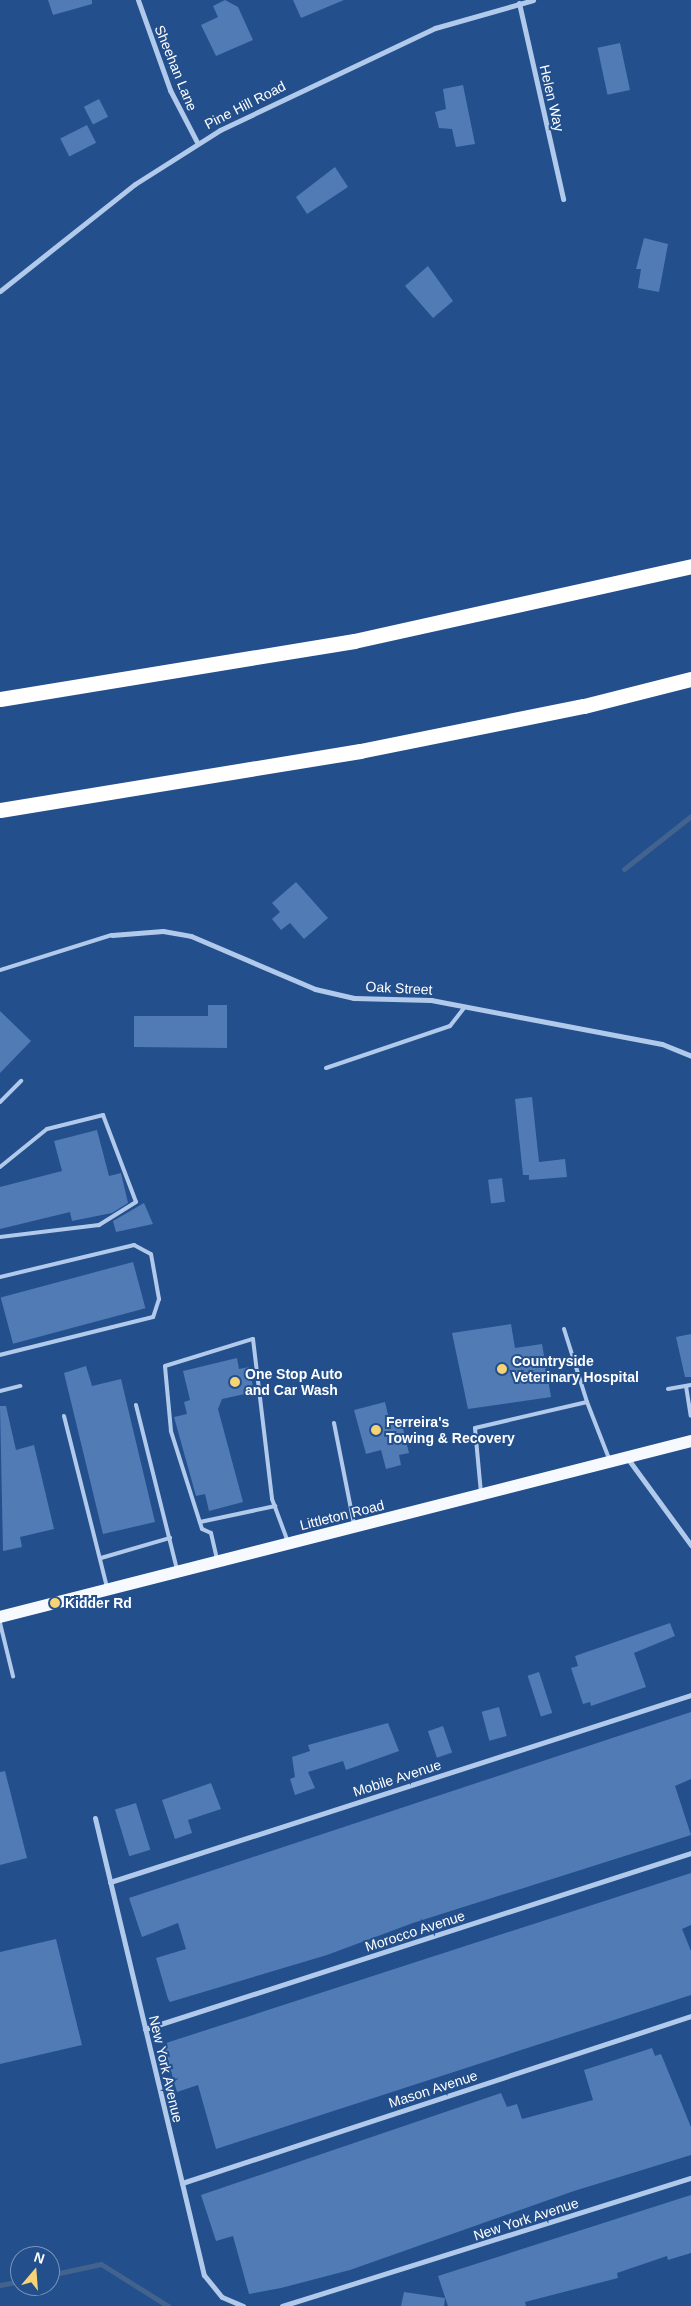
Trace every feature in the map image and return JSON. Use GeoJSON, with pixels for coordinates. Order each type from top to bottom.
{"type":"FeatureCollection","features":[{"type":"Feature","properties":{"kind":"highway"},"geometry":{"type":"LineString","coordinates":[[0,699],[354,642],[691,566]]}},
{"type":"Feature","properties":{"kind":"highway"},"geometry":{"type":"LineString","coordinates":[[0,810],[360,751],[584,706],[691,678]]}},
{"type":"Feature","properties":{"kind":"main road","name":"Littleton Road"},"geometry":{"type":"LineString","coordinates":[[0,1617],[691,1441]]}},
{"type":"Feature","properties":{"kind":"street","name":"Sheehan Lane"},"geometry":{"type":"LineString","coordinates":[[138,0],[170,90],[197,142]]}},
{"type":"Feature","properties":{"kind":"street","name":"Pine Hill Road"},"geometry":{"type":"LineString","coordinates":[[0,291],[89,219],[197,142],[435,28],[533,0]]}},
{"type":"Feature","properties":{"kind":"street","name":"Helen Way"},"geometry":{"type":"LineString","coordinates":[[519,3],[563,199]]}},
{"type":"Feature","properties":{"kind":"street","name":"Oak Street"},"geometry":{"type":"LineString","coordinates":[[112,936],[163,931],[191,936],[316,989],[354,998],[431,1000],[662,1044],[691,1056]]}},
{"type":"Feature","properties":{"kind":"street"},"geometry":{"type":"LineString","coordinates":[[627,1458],[691,1545]]}},
{"type":"Feature","properties":{"kind":"street","name":"Mobile Avenue"},"geometry":{"type":"LineString","coordinates":[[110,1882],[691,1696]]}},
{"type":"Feature","properties":{"kind":"street","name":"New York Avenue"},"geometry":{"type":"LineString","coordinates":[[95,1818],[204,2275],[222,2297],[243,2306]]}},
{"type":"Feature","properties":{"kind":"street","name":"Morocco Avenue"},"geometry":{"type":"LineString","coordinates":[[146,2029],[691,1853]]}},
{"type":"Feature","properties":{"kind":"street","name":"Mason Avenue"},"geometry":{"type":"LineString","coordinates":[[182,2183],[691,2016]]}},
{"type":"Feature","properties":{"kind":"street","name":"New York Avenue"},"geometry":{"type":"LineString","coordinates":[[282,2306],[691,2178]]}},
{"type":"Feature","properties":{"kind":"lane"},"geometry":{"type":"LineString","coordinates":[[0,970],[112,936]]}},
{"type":"Feature","properties":{"kind":"lane"},"geometry":{"type":"LineString","coordinates":[[326,1068],[450,1026],[465,1008]]}},
{"type":"Feature","properties":{"kind":"lane"},"geometry":{"type":"LineString","coordinates":[[0,1102],[20,1081]]}},
{"type":"Feature","properties":{"kind":"lane"},"geometry":{"type":"LineString","coordinates":[[0,1167],[47,1128],[103,1115],[136,1202],[99,1225],[0,1237]]}},
{"type":"Feature","properties":{"kind":"lane"},"geometry":{"type":"LineString","coordinates":[[0,1277],[134,1246],[151,1254],[159,1300],[153,1317],[0,1355]]}},
{"type":"Feature","properties":{"kind":"lane"},"geometry":{"type":"LineString","coordinates":[[564,1329],[586,1402],[611,1462]]}},
{"type":"Feature","properties":{"kind":"lane"},"geometry":{"type":"LineString","coordinates":[[217,1562],[212,1533],[200,1522],[171,1431],[165,1366],[252,1339],[275,1506],[289,1544]]}},
{"type":"Feature","properties":{"kind":"lane"},"geometry":{"type":"LineString","coordinates":[[668,1389],[688,1385],[691,1416]]}},
{"type":"Feature","properties":{"kind":"lane"},"geometry":{"type":"LineString","coordinates":[[0,1392],[20,1386]]}},
{"type":"Feature","properties":{"kind":"lane"},"geometry":{"type":"LineString","coordinates":[[481,1495],[474,1428],[586,1402]]}},
{"type":"Feature","properties":{"kind":"lane"},"geometry":{"type":"LineString","coordinates":[[136,1405],[177,1572]]}},
{"type":"Feature","properties":{"kind":"lane"},"geometry":{"type":"LineString","coordinates":[[64,1416],[108,1590]]}},
{"type":"Feature","properties":{"kind":"lane"},"geometry":{"type":"LineString","coordinates":[[334,1423],[354,1527]]}},
{"type":"Feature","properties":{"kind":"lane"},"geometry":{"type":"LineString","coordinates":[[200,1522],[275,1506]]}},
{"type":"Feature","properties":{"kind":"lane"},"geometry":{"type":"LineString","coordinates":[[101,1558],[170,1538]]}},
{"type":"Feature","properties":{"kind":"lane"},"geometry":{"type":"LineString","coordinates":[[0,1623],[13,1676]]}},
{"type":"Feature","properties":{"kind":"building"},"geometry":{"type":"Polygon","coordinates":[[[48,0],[92,0],[92,4],[53,15],[48,0]]]}},
{"type":"Feature","properties":{"kind":"building"},"geometry":{"type":"Polygon","coordinates":[[[225,0],[238,7],[253,40],[216,56],[201,25],[218,17],[213,6],[225,0]]]}},
{"type":"Feature","properties":{"kind":"building"},"geometry":{"type":"Polygon","coordinates":[[[293,0],[344,0],[301,18],[293,0]]]}},
{"type":"Feature","properties":{"kind":"building"},"geometry":{"type":"Polygon","coordinates":[[[620,43],[630,90],[607,95],[598,48],[620,43]]]}},
{"type":"Feature","properties":{"kind":"building"},"geometry":{"type":"Polygon","coordinates":[[[463,85],[475,144],[456,147],[452,129],[439,128],[435,112],[446,109],[443,89],[463,85]]]}},
{"type":"Feature","properties":{"kind":"building"},"geometry":{"type":"Polygon","coordinates":[[[99,99],[108,117],[93,125],[84,107],[99,99]]]}},
{"type":"Feature","properties":{"kind":"building"},"geometry":{"type":"Polygon","coordinates":[[[87,125],[96,143],[69,156],[60,139],[87,125]]]}},
{"type":"Feature","properties":{"kind":"building"},"geometry":{"type":"Polygon","coordinates":[[[335,167],[348,187],[307,214],[296,197],[335,167]]]}},
{"type":"Feature","properties":{"kind":"building"},"geometry":{"type":"Polygon","coordinates":[[[644,238],[668,244],[659,292],[638,288],[641,269],[636,269],[644,238]]]}},
{"type":"Feature","properties":{"kind":"building"},"geometry":{"type":"Polygon","coordinates":[[[428,266],[453,301],[433,318],[405,286],[428,266]]]}},
{"type":"Feature","properties":{"kind":"building"},"geometry":{"type":"Polygon","coordinates":[[[296,882],[328,918],[304,939],[290,923],[281,930],[272,919],[280,912],[272,903],[296,882]]]}},
{"type":"Feature","properties":{"kind":"building"},"geometry":{"type":"Polygon","coordinates":[[[208,1005],[227,1005],[227,1048],[134,1047],[134,1016],[208,1016],[208,1005]]]}},
{"type":"Feature","properties":{"kind":"building"},"geometry":{"type":"Polygon","coordinates":[[[0,1011],[31,1041],[0,1073],[0,1011]]]}},
{"type":"Feature","properties":{"kind":"building"},"geometry":{"type":"Polygon","coordinates":[[[532,1097],[539,1162],[565,1159],[567,1177],[529,1180],[529,1175],[523,1175],[515,1099],[532,1097]]]}},
{"type":"Feature","properties":{"kind":"building"},"geometry":{"type":"Polygon","coordinates":[[[97,1130],[109,1176],[121,1173],[128,1203],[112,1213],[72,1221],[70,1212],[0,1229],[0,1187],[62,1171],[54,1141],[97,1130]]]}},
{"type":"Feature","properties":{"kind":"building"},"geometry":{"type":"Polygon","coordinates":[[[502,1178],[505,1202],[491,1204],[488,1180],[502,1178]]]}},
{"type":"Feature","properties":{"kind":"building"},"geometry":{"type":"Polygon","coordinates":[[[144,1203],[153,1224],[116,1232],[113,1221],[144,1203]]]}},
{"type":"Feature","properties":{"kind":"building"},"geometry":{"type":"Polygon","coordinates":[[[133,1262],[145,1308],[13,1344],[1,1297],[133,1262]]]}},
{"type":"Feature","properties":{"kind":"building","name":"Countryside Veterinary Hospital"},"geometry":{"type":"Polygon","coordinates":[[[511,1324],[515,1348],[542,1344],[551,1397],[468,1409],[452,1333],[511,1324]]]}},
{"type":"Feature","properties":{"kind":"building"},"geometry":{"type":"Polygon","coordinates":[[[691,1334],[691,1377],[685,1377],[676,1337],[691,1334]]]}},
{"type":"Feature","properties":{"kind":"building"},"geometry":{"type":"Polygon","coordinates":[[[237,1358],[239,1369],[249,1367],[254,1392],[222,1399],[218,1409],[243,1502],[209,1511],[205,1494],[196,1496],[174,1417],[187,1414],[184,1402],[190,1400],[183,1371],[237,1358]]]}},
{"type":"Feature","properties":{"kind":"building"},"geometry":{"type":"Polygon","coordinates":[[[86,1366],[92,1386],[121,1379],[155,1522],[103,1534],[64,1373],[86,1366]]]}},
{"type":"Feature","properties":{"kind":"building","name":"Ferreira's Towing & Recovery"},"geometry":{"type":"Polygon","coordinates":[[[385,1402],[390,1423],[401,1420],[409,1453],[399,1455],[401,1465],[386,1469],[381,1450],[366,1454],[354,1410],[385,1402]]]}},
{"type":"Feature","properties":{"kind":"building"},"geometry":{"type":"Polygon","coordinates":[[[0,1406],[6,1406],[16,1450],[34,1445],[54,1529],[20,1537],[22,1547],[3,1551],[0,1406]]]}},
{"type":"Feature","properties":{"kind":"building"},"geometry":{"type":"Polygon","coordinates":[[[670,1623],[675,1636],[634,1653],[646,1687],[591,1706],[590,1702],[583,1704],[571,1668],[578,1666],[575,1656],[670,1623]]]}},
{"type":"Feature","properties":{"kind":"building"},"geometry":{"type":"Polygon","coordinates":[[[539,1672],[552,1713],[541,1717],[528,1676],[539,1672]]]}},
{"type":"Feature","properties":{"kind":"building"},"geometry":{"type":"Polygon","coordinates":[[[499,1707],[507,1736],[489,1741],[482,1712],[499,1707]]]}},
{"type":"Feature","properties":{"kind":"building"},"geometry":{"type":"Polygon","coordinates":[[[691,1712],[691,1779],[675,1786],[691,1835],[413,1923],[327,1955],[170,2002],[168,1999],[156,1958],[186,1949],[178,1923],[142,1937],[129,1898],[691,1712]]]}},
{"type":"Feature","properties":{"kind":"building"},"geometry":{"type":"Polygon","coordinates":[[[388,1723],[399,1751],[346,1770],[343,1761],[308,1772],[315,1788],[295,1795],[290,1779],[295,1777],[292,1757],[310,1751],[308,1745],[388,1723]]]}},
{"type":"Feature","properties":{"kind":"building"},"geometry":{"type":"Polygon","coordinates":[[[443,1726],[452,1752],[437,1758],[428,1731],[443,1726]]]}},
{"type":"Feature","properties":{"kind":"building"},"geometry":{"type":"Polygon","coordinates":[[[5,1771],[27,1858],[0,1865],[0,1772],[5,1771]]]}},
{"type":"Feature","properties":{"kind":"building"},"geometry":{"type":"Polygon","coordinates":[[[211,1783],[221,1809],[188,1820],[192,1833],[175,1839],[162,1800],[211,1783]]]}},
{"type":"Feature","properties":{"kind":"building"},"geometry":{"type":"Polygon","coordinates":[[[136,1803],[150,1850],[129,1856],[115,1809],[136,1803]]]}},
{"type":"Feature","properties":{"kind":"building"},"geometry":{"type":"Polygon","coordinates":[[[691,1873],[691,1925],[682,1929],[691,1951],[691,1995],[216,2149],[198,2085],[177,2092],[163,2044],[691,1873]]]}},
{"type":"Feature","properties":{"kind":"building"},"geometry":{"type":"Polygon","coordinates":[[[56,1939],[82,2045],[0,2064],[0,1952],[56,1939]]]}},
{"type":"Feature","properties":{"kind":"building"},"geometry":{"type":"Polygon","coordinates":[[[652,2048],[655,2056],[661,2054],[691,2127],[691,2155],[574,2191],[350,2270],[281,2288],[249,2294],[233,2236],[216,2241],[201,2195],[501,2093],[507,2107],[517,2104],[522,2119],[593,2100],[584,2070],[652,2048]]]}},
{"type":"Feature","properties":{"kind":"building"},"geometry":{"type":"Polygon","coordinates":[[[691,2195],[691,2253],[668,2260],[667,2256],[617,2273],[618,2278],[525,2302],[526,2306],[448,2306],[438,2276],[691,2195]]]}},
{"type":"Feature","properties":{"kind":"building"},"geometry":{"type":"Polygon","coordinates":[[[404,2292],[445,2298],[444,2306],[401,2306],[404,2292]]]}},
{"type":"Feature","properties":{"kind":"waterway"},"geometry":{"type":"LineString","coordinates":[[624,869],[691,816]]}},
{"type":"Feature","properties":{"kind":"waterway"},"geometry":{"type":"LineString","coordinates":[[60,2273],[101,2264],[168,2306]]}},
{"type":"Feature","properties":{"kind":"waterway"},"geometry":{"type":"LineString","coordinates":[[0,2285],[10,2283]]}},
{"type":"Feature","properties":{"kind":"place","name":"Countryside Veterinary Hospital"},"geometry":{"type":"Point","coordinates":[502,1369]}},
{"type":"Feature","properties":{"kind":"place","name":"One Stop Auto and Car Wash"},"geometry":{"type":"Point","coordinates":[235,1382]}},
{"type":"Feature","properties":{"kind":"place","name":"Ferreira's Towing & Recovery"},"geometry":{"type":"Point","coordinates":[376,1430]}},
{"type":"Feature","properties":{"kind":"place","name":"Kidder Rd"},"geometry":{"type":"Point","coordinates":[55,1603]}}]}
